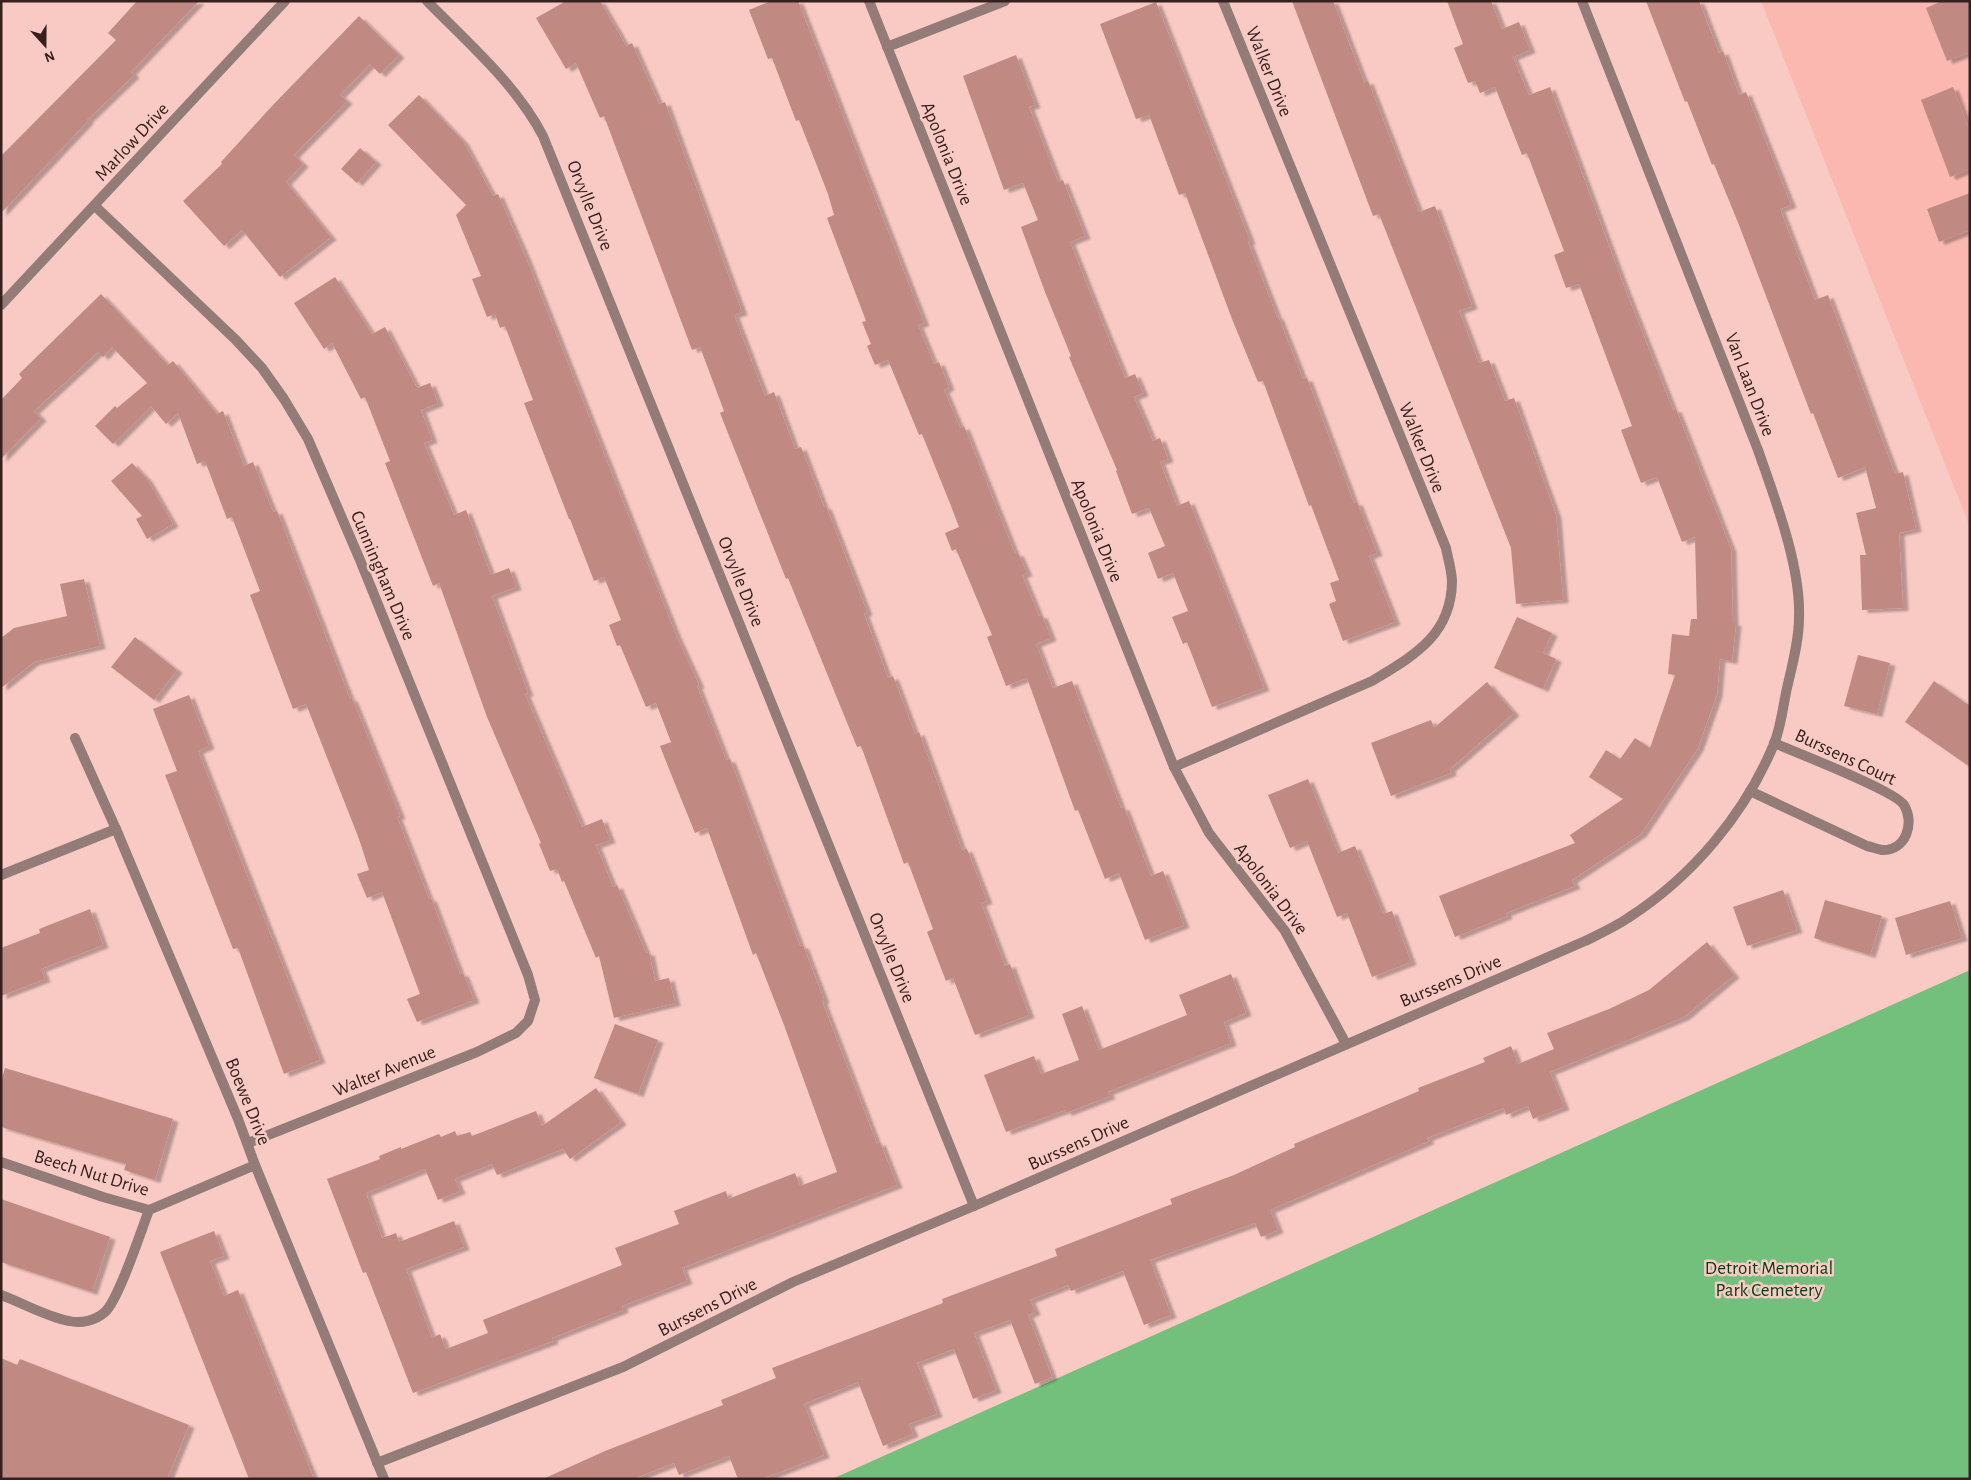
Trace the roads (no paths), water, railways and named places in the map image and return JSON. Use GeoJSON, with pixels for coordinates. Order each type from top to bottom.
{"type":"FeatureCollection","features":[{"type":"Feature","properties":{"kind":"street","name":"Marlow Drive"},"geometry":{"type":"LineString","coordinates":[[1,305],[285,1]]}},
{"type":"Feature","properties":{"kind":"street","name":"Orvylle Drive"},"geometry":{"type":"LineString","coordinates":[[427,1],[510,85],[530,112],[544,136],[974,1206]]}},
{"type":"Feature","properties":{"kind":"street","name":"Apolonia Drive"},"geometry":{"type":"LineString","coordinates":[[869,1],[1174,767],[1209,833],[1285,931],[1346,1044]]}},
{"type":"Feature","properties":{"kind":"street"},"geometry":{"type":"LineString","coordinates":[[887,46],[1004,1]]}},
{"type":"Feature","properties":{"kind":"street","name":"Walker Drive"},"geometry":{"type":"LineString","coordinates":[[1174,767],[1372,681],[1402,663],[1424,647],[1444,623],[1450,604],[1452,581],[1446,548],[1223,1]]}},
{"type":"Feature","properties":{"kind":"street","name":"Van Laan Drive"},"geometry":{"type":"LineString","coordinates":[[1582,1],[1758,450],[1784,524],[1796,583],[1799,618],[1790,675],[1774,743],[1750,791]]}},
{"type":"Feature","properties":{"kind":"street","name":"Cunningham Drive"},"geometry":{"type":"LineString","coordinates":[[95,206],[235,339],[262,368],[284,399],[308,439],[364,569],[528,975],[534,1000],[528,1021]]}},
{"type":"Feature","properties":{"kind":"street","name":"Boewe Drive"},"geometry":{"type":"LineString","coordinates":[[75,738],[116,829],[248,1143],[255,1165],[384,1479]]}},
{"type":"Feature","properties":{"kind":"street","name":"Burssens Court"},"geometry":{"type":"LineString","coordinates":[[1750,791],[1867,846],[1883,850],[1897,846],[1906,835],[1910,824],[1908,813],[1903,803],[1864,782],[1774,743]]}},
{"type":"Feature","properties":{"kind":"street","name":"Burssens Drive"},"geometry":{"type":"LineString","coordinates":[[377,1463],[623,1367],[794,1282],[1585,941],[1628,919],[1670,888],[1714,844],[1750,791]]}},
{"type":"Feature","properties":{"kind":"street"},"geometry":{"type":"LineString","coordinates":[[1,875],[116,829]]}},
{"type":"Feature","properties":{"kind":"street","name":"Walter Avenue"},"geometry":{"type":"LineString","coordinates":[[248,1143],[477,1052],[516,1034],[528,1021]]}},
{"type":"Feature","properties":{"kind":"street","name":"Beech Nut Drive"},"geometry":{"type":"LineString","coordinates":[[1,1162],[103,1197],[149,1210],[255,1165]]}},
{"type":"Feature","properties":{"kind":"street"},"geometry":{"type":"LineString","coordinates":[[1,1295],[68,1321],[81,1322],[96,1319],[106,1311],[115,1297],[149,1210]]}},
{"type":"Feature","properties":{"kind":"park label","name":"Detroit Memorial Park Cemetery"},"geometry":{"type":"Point","coordinates":[1769,1278]}}]}
